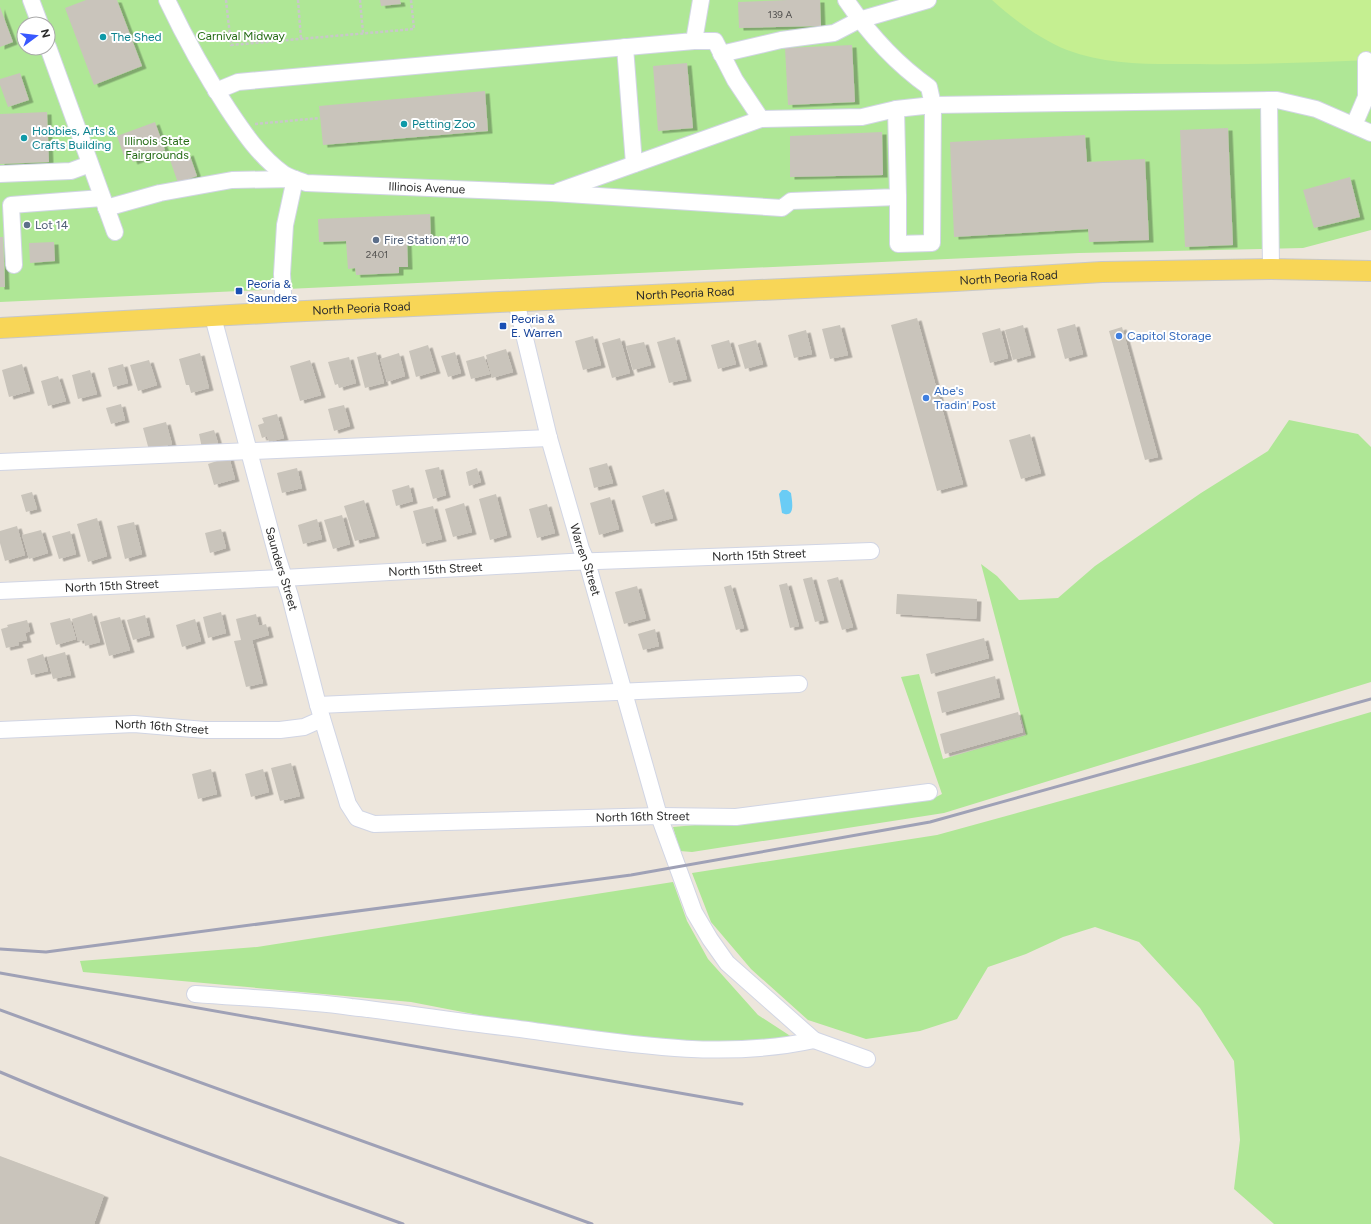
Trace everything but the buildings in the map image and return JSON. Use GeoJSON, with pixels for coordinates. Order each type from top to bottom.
{"type":"FeatureCollection","features":[{"type":"Feature","properties":{"kind":"main road","name":"North Peoria Road"},"geometry":{"type":"LineString","coordinates":[[0,328],[284,312],[948,282],[1102,272],[1271,269],[1371,271]]}},
{"type":"Feature","properties":{"kind":"street"},"geometry":{"type":"LineString","coordinates":[[31,0],[37,16]]}},
{"type":"Feature","properties":{"kind":"street","name":"Illinois Avenue"},"geometry":{"type":"LineString","coordinates":[[167,0],[189,46],[239,126],[263,155],[284,174],[306,183],[552,193],[782,208],[791,201],[898,197]]}},
{"type":"Feature","properties":{"kind":"street"},"geometry":{"type":"LineString","coordinates":[[694,41],[701,0]]}},
{"type":"Feature","properties":{"kind":"street"},"geometry":{"type":"LineString","coordinates":[[846,0],[859,20],[906,70],[929,87],[933,104],[932,243],[898,244],[896,109]]}},
{"type":"Feature","properties":{"kind":"street"},"geometry":{"type":"LineString","coordinates":[[721,54],[782,40],[834,33],[859,20],[928,0]]}},
{"type":"Feature","properties":{"kind":"street"},"geometry":{"type":"LineString","coordinates":[[216,91],[238,82],[694,41],[714,42],[735,80],[761,120]]}},
{"type":"Feature","properties":{"kind":"street"},"geometry":{"type":"LineString","coordinates":[[625,47],[634,164]]}},
{"type":"Feature","properties":{"kind":"street"},"geometry":{"type":"LineString","coordinates":[[51,56],[115,232]]}},
{"type":"Feature","properties":{"kind":"street"},"geometry":{"type":"LineString","coordinates":[[1354,125],[1366,97],[1366,60]]}},
{"type":"Feature","properties":{"kind":"street"},"geometry":{"type":"LineString","coordinates":[[1269,100],[1271,269]]}},
{"type":"Feature","properties":{"kind":"street"},"geometry":{"type":"LineString","coordinates":[[552,193],[761,120],[862,117],[896,109],[933,104],[1276,100],[1316,109],[1371,133]]}},
{"type":"Feature","properties":{"kind":"street"},"geometry":{"type":"LineString","coordinates":[[0,174],[72,172],[90,164]]}},
{"type":"Feature","properties":{"kind":"street"},"geometry":{"type":"LineString","coordinates":[[14,265],[5,207],[104,203],[232,180],[296,179],[286,213],[284,230],[282,274],[284,312]]}},
{"type":"Feature","properties":{"kind":"street","name":"Warren Street"},"geometry":{"type":"LineString","coordinates":[[516,302],[549,438],[580,549],[587,562],[659,816],[694,912],[710,939],[727,963],[814,1040]]}},
{"type":"Feature","properties":{"kind":"street","name":"Saunders Street"},"geometry":{"type":"LineString","coordinates":[[213,317],[283,578],[290,596],[320,712],[348,804],[357,818]]}},
{"type":"Feature","properties":{"kind":"street"},"geometry":{"type":"LineString","coordinates":[[0,462],[549,438]]}},
{"type":"Feature","properties":{"kind":"street","name":"North 15th Street"},"geometry":{"type":"LineString","coordinates":[[0,591],[587,562],[871,551]]}},
{"type":"Feature","properties":{"kind":"street"},"geometry":{"type":"LineString","coordinates":[[320,712],[624,692],[799,684]]}},
{"type":"Feature","properties":{"kind":"street","name":"North 16th Street"},"geometry":{"type":"LineString","coordinates":[[0,730],[134,724],[205,730],[280,730],[304,727],[320,712]]}},
{"type":"Feature","properties":{"kind":"street","name":"North 16th Street"},"geometry":{"type":"LineString","coordinates":[[357,818],[374,824],[659,816],[736,817],[929,792]]}},
{"type":"Feature","properties":{"kind":"street"},"geometry":{"type":"LineString","coordinates":[[195,994],[351,1006],[582,1039],[689,1049],[788,1046],[814,1040],[832,1045],[868,1059]]}},
{"type":"Feature","properties":{"kind":"path"},"geometry":{"type":"LineString","coordinates":[[226,0],[231,45],[414,29],[411,0]]}},
{"type":"Feature","properties":{"kind":"path"},"geometry":{"type":"LineString","coordinates":[[298,0],[301,39]]}},
{"type":"Feature","properties":{"kind":"path"},"geometry":{"type":"LineString","coordinates":[[360,0],[363,33]]}},
{"type":"Feature","properties":{"kind":"path"},"geometry":{"type":"LineString","coordinates":[[254,124],[320,118]]}},
{"type":"Feature","properties":{"kind":"green space","name":"Illinois State Fairgrounds"},"geometry":{"type":"Polygon","coordinates":[[[0,0],[1371,0],[1371,230],[1303,248],[1079,253],[0,302],[0,0]]]}},
{"type":"Feature","properties":{"kind":"green space"},"geometry":{"type":"Polygon","coordinates":[[[992,0],[1371,0],[1371,60],[1263,64],[1165,64],[1132,63],[1099,59],[1067,50],[1037,35],[1009,15],[992,0]]]}},
{"type":"Feature","properties":{"kind":"green space"},"geometry":{"type":"Polygon","coordinates":[[[1289,420],[1358,434],[1371,447],[1371,682],[944,813],[692,852],[680,851],[673,827],[847,811],[932,799],[942,794],[901,677],[919,674],[943,759],[1026,735],[981,564],[997,576],[1019,600],[1058,598],[1095,566],[1201,493],[1268,451],[1289,420]]]}},
{"type":"Feature","properties":{"kind":"green space"},"geometry":{"type":"Polygon","coordinates":[[[1371,712],[1371,1224],[1274,1224],[1234,1189],[1240,1140],[1234,1061],[1200,1008],[1139,942],[1095,927],[1063,937],[1026,954],[988,967],[957,1019],[920,1031],[866,1039],[808,1020],[751,969],[711,922],[692,873],[937,835],[1198,763],[1371,712]]]}},
{"type":"Feature","properties":{"kind":"green space"},"geometry":{"type":"Polygon","coordinates":[[[673,882],[687,921],[708,959],[758,1015],[795,1039],[688,1045],[582,1035],[411,1002],[83,972],[80,961],[257,947],[673,882]]]}},
{"type":"Feature","properties":{"kind":"water"},"geometry":{"type":"Polygon","coordinates":[[[782,490],[787,490],[791,493],[792,508],[789,514],[782,513],[779,494],[782,490]]]}},
{"type":"Feature","properties":{"kind":"railway"},"geometry":{"type":"LineString","coordinates":[[0,949],[46,952],[631,875],[930,822],[1371,699]]}},
{"type":"Feature","properties":{"kind":"railway"},"geometry":{"type":"LineString","coordinates":[[0,973],[742,1104]]}},
{"type":"Feature","properties":{"kind":"railway"},"geometry":{"type":"LineString","coordinates":[[0,1010],[592,1224]]}},
{"type":"Feature","properties":{"kind":"railway"},"geometry":{"type":"LineString","coordinates":[[0,1072],[150,1132],[403,1224]]}},
{"type":"Feature","properties":{"kind":"place","name":"The Shed"},"geometry":{"type":"Point","coordinates":[103,37]}},
{"type":"Feature","properties":{"kind":"place","name":"Petting Zoo"},"geometry":{"type":"Point","coordinates":[404,124]}},
{"type":"Feature","properties":{"kind":"place","name":"Hobbies, Arts & Crafts Building"},"geometry":{"type":"Point","coordinates":[24,138]}},
{"type":"Feature","properties":{"kind":"place","name":"Lot 14"},"geometry":{"type":"Point","coordinates":[27,225]}},
{"type":"Feature","properties":{"kind":"place","name":"Fire Station #10"},"geometry":{"type":"Point","coordinates":[376,240]}},
{"type":"Feature","properties":{"kind":"place","name":"Peoria & Saunders"},"geometry":{"type":"Point","coordinates":[239,291]}},
{"type":"Feature","properties":{"kind":"place","name":"Peoria & E. Warren"},"geometry":{"type":"Point","coordinates":[503,326]}},
{"type":"Feature","properties":{"kind":"place","name":"Capitol Storage"},"geometry":{"type":"Point","coordinates":[1119,336]}},
{"type":"Feature","properties":{"kind":"place","name":"Abe's Tradin' Post"},"geometry":{"type":"Point","coordinates":[926,398]}},
{"type":"Feature","properties":{"kind":"park label","name":"Carnival Midway"},"geometry":{"type":"Point","coordinates":[241,36]}}]}
